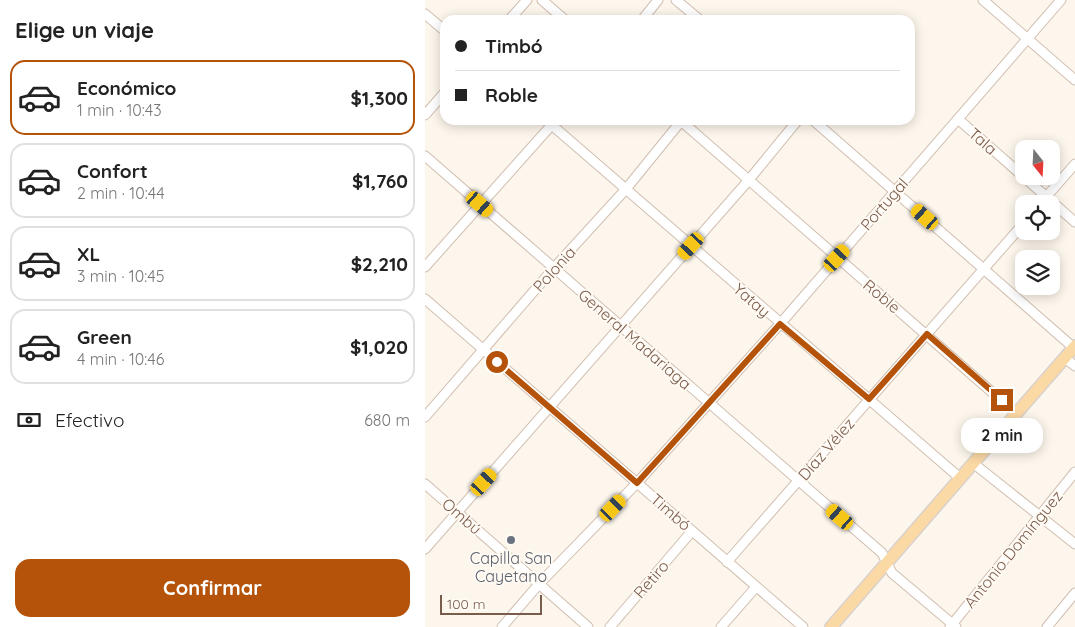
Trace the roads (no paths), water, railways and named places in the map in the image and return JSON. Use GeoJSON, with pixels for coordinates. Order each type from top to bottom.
{"type":"FeatureCollection","features":[{"type":"Feature","properties":{"kind":"main road"},"geometry":{"type":"LineString","coordinates":[[831,627],[973,463],[1072,353]]}},
{"type":"Feature","properties":{"kind":"street"},"geometry":{"type":"LineString","coordinates":[[514,15],[527,0]]}},
{"type":"Feature","properties":{"kind":"street"},"geometry":{"type":"LineString","coordinates":[[542,0],[559,15]]}},
{"type":"Feature","properties":{"kind":"street"},"geometry":{"type":"LineString","coordinates":[[646,15],[659,0]]}},
{"type":"Feature","properties":{"kind":"street"},"geometry":{"type":"LineString","coordinates":[[677,0],[694,15]]}},
{"type":"Feature","properties":{"kind":"street"},"geometry":{"type":"LineString","coordinates":[[983,0],[1075,80]]}},
{"type":"Feature","properties":{"kind":"street","name":"Portugal"},"geometry":{"type":"LineString","coordinates":[[502,627],[539,584],[637,483],[780,324],[1061,0]]}},
{"type":"Feature","properties":{"kind":"street"},"geometry":{"type":"LineString","coordinates":[[425,14],[440,27]]}},
{"type":"Feature","properties":{"kind":"street"},"geometry":{"type":"LineString","coordinates":[[425,115],[440,98]]}},
{"type":"Feature","properties":{"kind":"street","name":"Tala"},"geometry":{"type":"LineString","coordinates":[[958,119],[1039,195]]}},
{"type":"Feature","properties":{"kind":"street"},"geometry":{"type":"LineString","coordinates":[[425,267],[548,125]]}},
{"type":"Feature","properties":{"kind":"street","name":"Yatay"},"geometry":{"type":"LineString","coordinates":[[554,125],[780,324],[960,478]]}},
{"type":"Feature","properties":{"kind":"street","name":"Polonia"},"geometry":{"type":"LineString","coordinates":[[425,417],[553,269],[626,189],[677,125]]}},
{"type":"Feature","properties":{"kind":"street","name":"Roble"},"geometry":{"type":"LineString","coordinates":[[687,125],[1017,414]]}},
{"type":"Feature","properties":{"kind":"street"},"geometry":{"type":"LineString","coordinates":[[425,550],[550,408],[619,326],[691,246],[794,125]]}},
{"type":"Feature","properties":{"kind":"street"},"geometry":{"type":"LineString","coordinates":[[819,125],[984,269],[1072,353],[1075,366]]}},
{"type":"Feature","properties":{"kind":"street","name":"General Madariaga"},"geometry":{"type":"LineString","coordinates":[[425,156],[882,553],[892,573],[953,626]]}},
{"type":"Feature","properties":{"kind":"street"},"geometry":{"type":"LineString","coordinates":[[1048,195],[1075,164]]}},
{"type":"Feature","properties":{"kind":"street","name":"Tala"},"geometry":{"type":"LineString","coordinates":[[1060,211],[1075,222]]}},
{"type":"Feature","properties":{"kind":"street","name":"Díaz Vélez"},"geometry":{"type":"LineString","coordinates":[[727,562],[1015,233]]}},
{"type":"Feature","properties":{"kind":"street","name":"Timbó"},"geometry":{"type":"LineString","coordinates":[[425,299],[803,627]]}},
{"type":"Feature","properties":{"kind":"street"},"geometry":{"type":"LineString","coordinates":[[973,463],[1075,544]]}},
{"type":"Feature","properties":{"kind":"street","name":"Antonio Domínguez"},"geometry":{"type":"LineString","coordinates":[[953,626],[1039,515],[1075,472]]}},
{"type":"Feature","properties":{"kind":"street","name":"Ombú"},"geometry":{"type":"LineString","coordinates":[[425,484],[589,627]]}},
{"type":"Feature","properties":{"kind":"street","name":"Retiro"},"geometry":{"type":"LineString","coordinates":[[609,627],[692,531]]}},
{"type":"Feature","properties":{"kind":"street"},"geometry":{"type":"LineString","coordinates":[[721,627],[756,587]]}},
{"type":"Feature","properties":{"kind":"street"},"geometry":{"type":"LineString","coordinates":[[1047,627],[1075,593]]}},
{"type":"Feature","properties":{"kind":"place","name":"Capilla San Cayetano"},"geometry":{"type":"Point","coordinates":[511,540]}}]}
